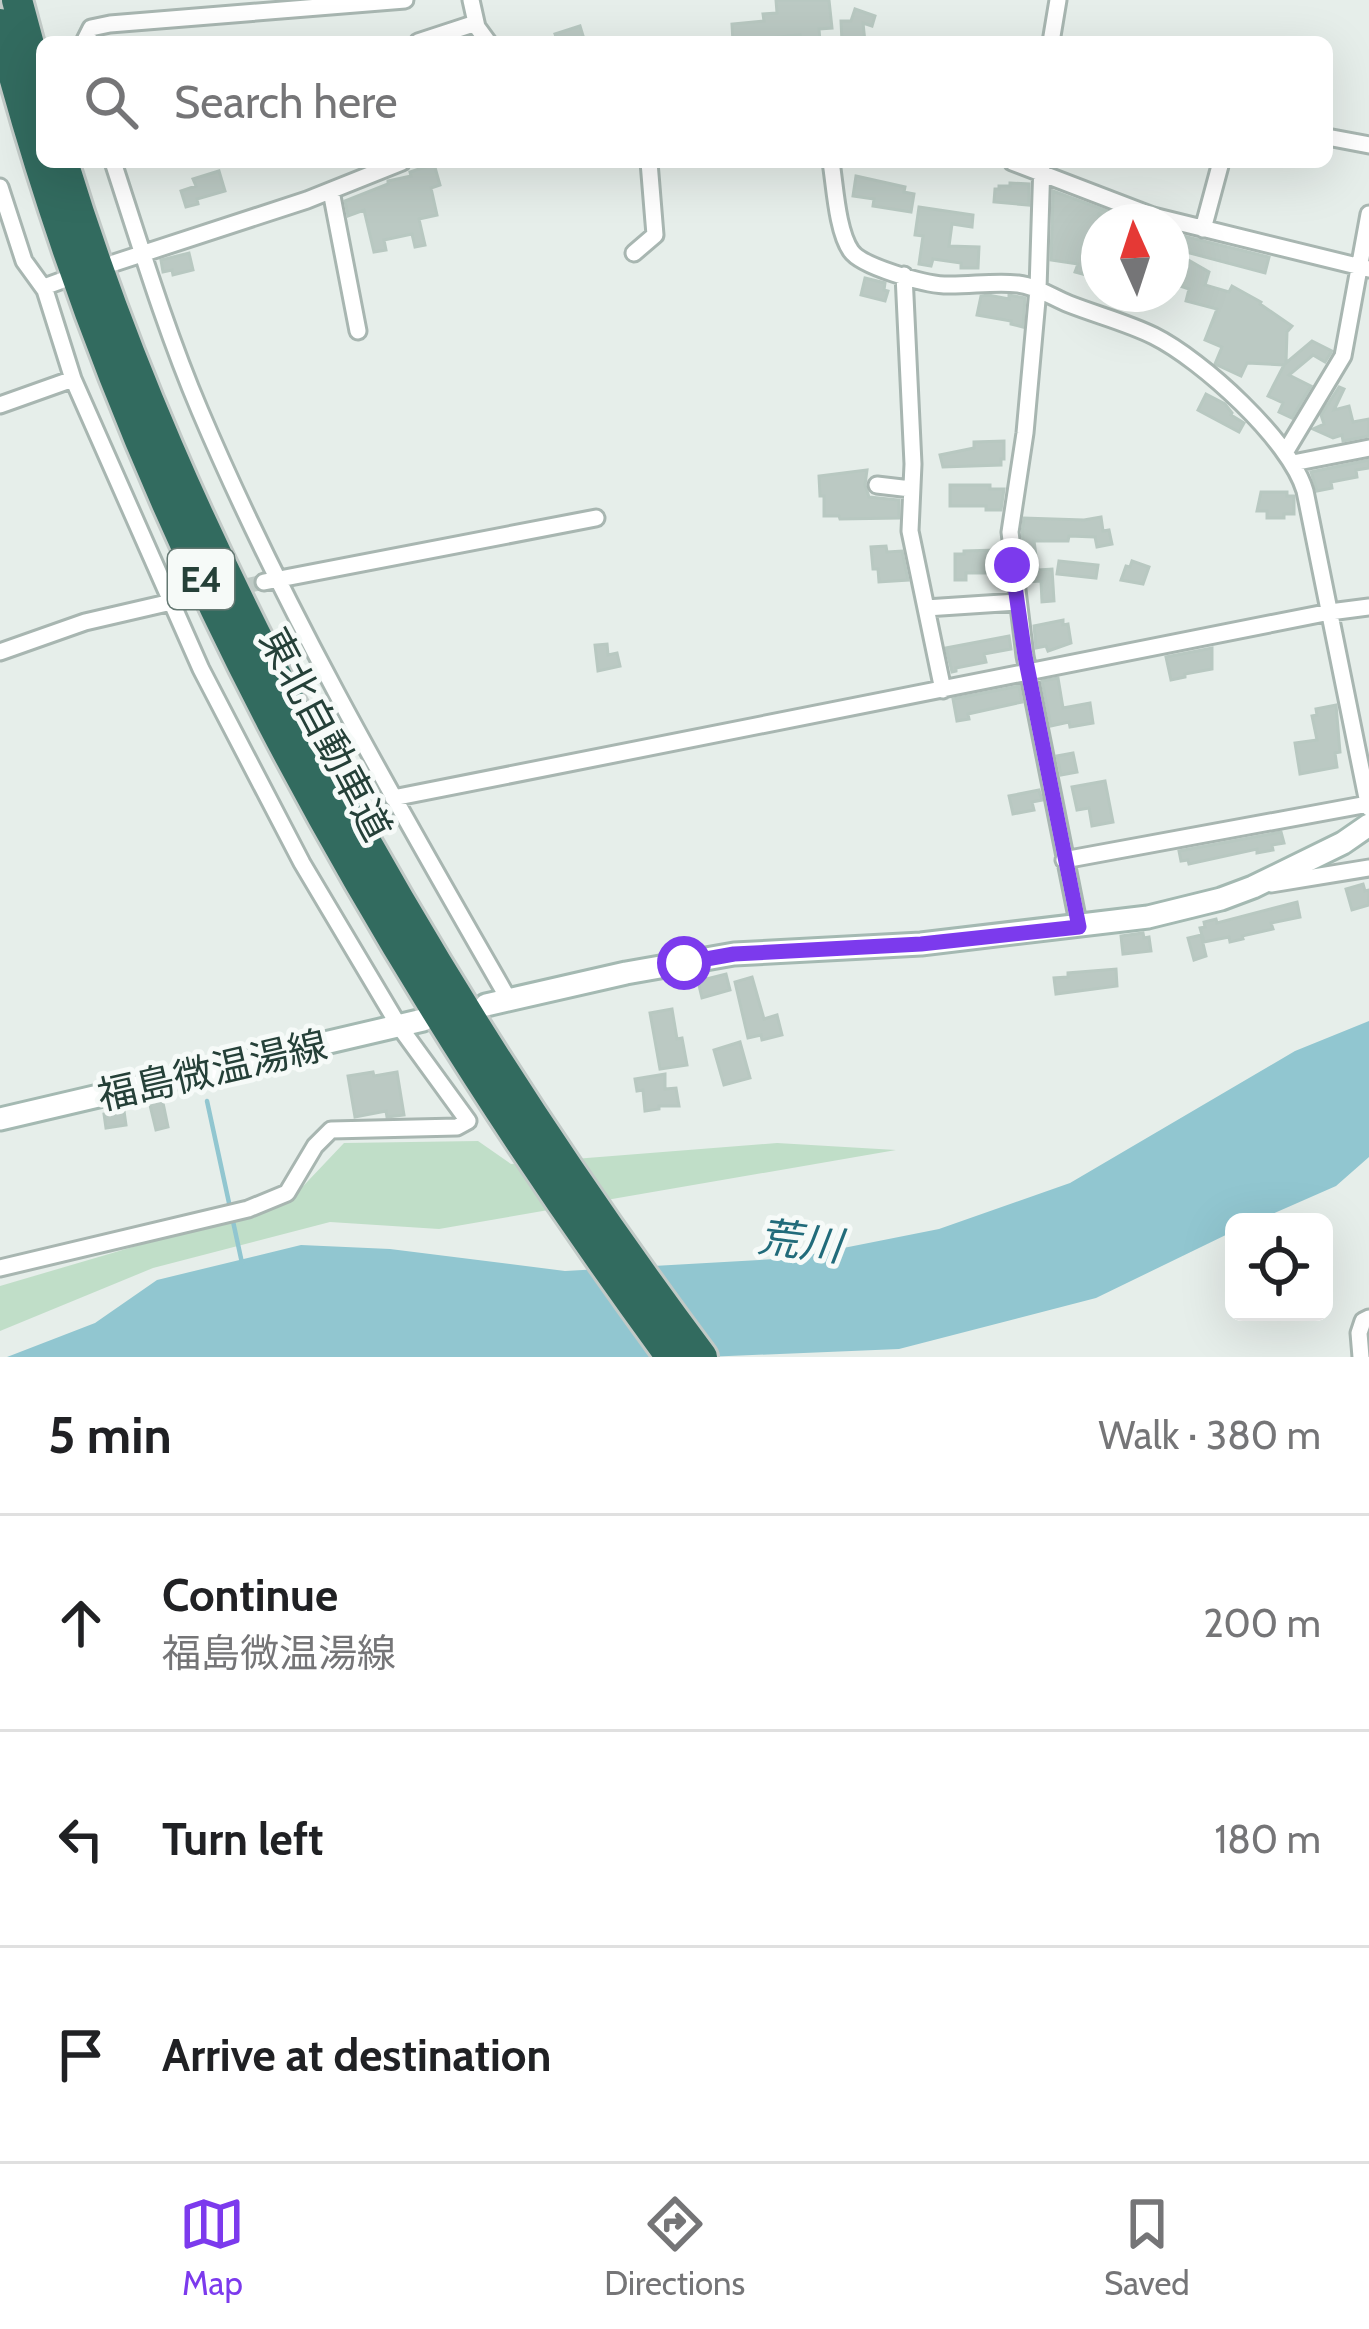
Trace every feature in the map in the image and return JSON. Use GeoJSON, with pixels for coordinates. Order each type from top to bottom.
{"type":"FeatureCollection","features":[{"type":"Feature","properties":{"kind":"highway"},"geometry":{"type":"LineString","coordinates":[[17,0],[36,71]]}},
{"type":"Feature","properties":{"kind":"highway","name":"東北自動車道"},"geometry":{"type":"LineString","coordinates":[[0,24],[36,148]]}},
{"type":"Feature","properties":{"kind":"highway","name":"東北自動車道"},"geometry":{"type":"LineString","coordinates":[[42,168],[90,315],[145,455],[181,537],[325,821],[670,1357]]}},
{"type":"Feature","properties":{"kind":"highway","name":"東北自動車道"},"geometry":{"type":"LineString","coordinates":[[65,168],[111,307],[166,447],[211,547],[346,809],[499,1089],[565,1166],[702,1357]]}},
{"type":"Feature","properties":{"kind":"main road"},"geometry":{"type":"LineString","coordinates":[[486,1005],[734,954],[921,944],[1148,917],[1253,887],[1343,843],[1369,825]]}},
{"type":"Feature","properties":{"kind":"main road","name":"福島微温湯線"},"geometry":{"type":"LineString","coordinates":[[0,1119],[423,1020]]}},
{"type":"Feature","properties":{"kind":"street"},"geometry":{"type":"LineString","coordinates":[[87,36],[92,28],[110,24],[404,0]]}},
{"type":"Feature","properties":{"kind":"street"},"geometry":{"type":"LineString","coordinates":[[471,0],[484,36]]}},
{"type":"Feature","properties":{"kind":"street"},"geometry":{"type":"LineString","coordinates":[[1052,36],[1058,0]]}},
{"type":"Feature","properties":{"kind":"street"},"geometry":{"type":"LineString","coordinates":[[435,36],[476,22]]}},
{"type":"Feature","properties":{"kind":"street"},"geometry":{"type":"LineString","coordinates":[[1333,138],[1369,145]]}},
{"type":"Feature","properties":{"kind":"street"},"geometry":{"type":"LineString","coordinates":[[114,168],[199,408],[270,580],[509,1000]]}},
{"type":"Feature","properties":{"kind":"street"},"geometry":{"type":"LineString","coordinates":[[114,263],[388,168]]}},
{"type":"Feature","properties":{"kind":"street"},"geometry":{"type":"LineString","coordinates":[[634,254],[655,235],[649,168]]}},
{"type":"Feature","properties":{"kind":"street"},"geometry":{"type":"LineString","coordinates":[[832,168],[844,235],[852,253],[864,262],[940,285],[1018,284],[1038,289],[1154,336],[1184,354],[1258,420],[1300,474],[1369,806],[1064,860]]}},
{"type":"Feature","properties":{"kind":"street"},"geometry":{"type":"LineString","coordinates":[[1042,168],[1038,289],[1025,433],[1011,519],[1012,565],[1028,673],[1079,927]]}},
{"type":"Feature","properties":{"kind":"street"},"geometry":{"type":"LineString","coordinates":[[1044,168],[1153,216],[1364,268]]}},
{"type":"Feature","properties":{"kind":"street"},"geometry":{"type":"LineString","coordinates":[[1204,229],[1219,168]]}},
{"type":"Feature","properties":{"kind":"street"},"geometry":{"type":"LineString","coordinates":[[0,187],[24,261],[44,287],[73,379],[211,688],[302,863],[399,1026],[468,1121],[457,1127],[331,1130],[315,1146],[287,1193],[248,1209],[0,1268]]}},
{"type":"Feature","properties":{"kind":"street"},"geometry":{"type":"LineString","coordinates":[[331,191],[358,331]]}},
{"type":"Feature","properties":{"kind":"street"},"geometry":{"type":"LineString","coordinates":[[1289,457],[1343,356],[1364,268],[1369,214]]}},
{"type":"Feature","properties":{"kind":"street"},"geometry":{"type":"LineString","coordinates":[[904,275],[913,464],[910,531],[943,690]]}},
{"type":"Feature","properties":{"kind":"street"},"geometry":{"type":"LineString","coordinates":[[44,287],[63,280]]}},
{"type":"Feature","properties":{"kind":"street"},"geometry":{"type":"LineString","coordinates":[[0,406],[73,379]]}},
{"type":"Feature","properties":{"kind":"street"},"geometry":{"type":"LineString","coordinates":[[1289,457],[1369,448]]}},
{"type":"Feature","properties":{"kind":"street"},"geometry":{"type":"LineString","coordinates":[[877,485],[911,489]]}},
{"type":"Feature","properties":{"kind":"street"},"geometry":{"type":"LineString","coordinates":[[270,580],[596,518]]}},
{"type":"Feature","properties":{"kind":"street"},"geometry":{"type":"LineString","coordinates":[[0,652],[85,622],[175,601]]}},
{"type":"Feature","properties":{"kind":"street"},"geometry":{"type":"LineString","coordinates":[[926,608],[1017,602]]}},
{"type":"Feature","properties":{"kind":"street"},"geometry":{"type":"LineString","coordinates":[[393,798],[1369,607]]}},
{"type":"Feature","properties":{"kind":"street"},"geometry":{"type":"LineString","coordinates":[[1253,887],[1369,868]]}},
{"type":"Feature","properties":{"kind":"street"},"geometry":{"type":"LineString","coordinates":[[1361,1357],[1359,1333],[1369,1318]]}},
{"type":"Feature","properties":{"kind":"green space"},"geometry":{"type":"Polygon","coordinates":[[[478,1141],[511,1164],[777,1143],[896,1150],[439,1229],[330,1222],[153,1268],[0,1331],[0,1286],[289,1201],[344,1143],[478,1141]]]}},
{"type":"Feature","properties":{"kind":"water"},"geometry":{"type":"Polygon","coordinates":[[[1369,1021],[1369,1157],[1336,1186],[1274,1213],[1225,1213],[1225,1235],[1096,1298],[899,1349],[705,1357],[7,1357],[95,1323],[157,1280],[301,1245],[390,1249],[565,1271],[793,1258],[939,1229],[1070,1183],[1295,1051],[1369,1021]]]}},
{"type":"Feature","properties":{"kind":"building"},"geometry":{"type":"Polygon","coordinates":[[[776,0],[829,0],[832,28],[819,29],[820,36],[733,36],[732,24],[764,21],[763,14],[777,13],[776,0]]]}},
{"type":"Feature","properties":{"kind":"building"},"geometry":{"type":"Polygon","coordinates":[[[855,9],[875,16],[872,26],[863,23],[864,36],[842,36],[841,21],[851,21],[855,9]]]}},
{"type":"Feature","properties":{"kind":"building"},"geometry":{"type":"Polygon","coordinates":[[[580,26],[583,36],[556,36],[580,26]]]}},
{"type":"Feature","properties":{"kind":"building"},"geometry":{"type":"Polygon","coordinates":[[[435,168],[440,185],[431,188],[437,215],[419,219],[425,245],[415,247],[412,234],[384,240],[386,250],[374,252],[364,210],[348,216],[345,201],[411,176],[410,172],[435,168]]]}},
{"type":"Feature","properties":{"kind":"building"},"geometry":{"type":"Polygon","coordinates":[[[219,171],[225,191],[186,207],[181,191],[196,186],[193,179],[219,171]]]}},
{"type":"Feature","properties":{"kind":"building"},"geometry":{"type":"Polygon","coordinates":[[[856,176],[905,187],[904,192],[914,194],[911,212],[873,206],[874,199],[853,196],[856,176]]]}},
{"type":"Feature","properties":{"kind":"building"},"geometry":{"type":"Polygon","coordinates":[[[1010,183],[1029,184],[1029,205],[994,202],[995,189],[1010,183]]]}},
{"type":"Feature","properties":{"kind":"building"},"geometry":{"type":"Polygon","coordinates":[[[1053,191],[1088,204],[1081,204],[1081,274],[1075,272],[1078,264],[1051,260],[1053,191]]]}},
{"type":"Feature","properties":{"kind":"building"},"geometry":{"type":"Polygon","coordinates":[[[919,207],[973,215],[972,227],[952,224],[949,246],[979,247],[978,268],[933,259],[931,266],[919,264],[923,236],[915,235],[919,207]]]}},
{"type":"Feature","properties":{"kind":"building"},"geometry":{"type":"Polygon","coordinates":[[[1189,237],[1269,257],[1265,273],[1189,253],[1189,237]]]}},
{"type":"Feature","properties":{"kind":"building"},"geometry":{"type":"Polygon","coordinates":[[[189,253],[193,270],[173,275],[172,270],[163,272],[161,260],[189,253]]]}},
{"type":"Feature","properties":{"kind":"building"},"geometry":{"type":"Polygon","coordinates":[[[1189,260],[1209,272],[1205,285],[1229,292],[1232,286],[1292,326],[1287,332],[1286,363],[1312,341],[1332,351],[1325,362],[1313,355],[1289,375],[1311,386],[1292,418],[1279,412],[1283,403],[1268,396],[1284,365],[1247,363],[1241,376],[1215,364],[1222,347],[1205,340],[1217,309],[1189,302],[1189,260]]]}},
{"type":"Feature","properties":{"kind":"building"},"geometry":{"type":"Polygon","coordinates":[[[865,278],[885,283],[885,301],[861,295],[865,278]]]}},
{"type":"Feature","properties":{"kind":"building"},"geometry":{"type":"Polygon","coordinates":[[[981,296],[1025,298],[1023,327],[977,315],[981,296]]]}},
{"type":"Feature","properties":{"kind":"building"},"geometry":{"type":"Polygon","coordinates":[[[1339,387],[1344,389],[1334,410],[1349,406],[1353,422],[1369,419],[1369,436],[1343,441],[1342,435],[1333,438],[1313,429],[1324,424],[1321,415],[1339,387]]]}},
{"type":"Feature","properties":{"kind":"building"},"geometry":{"type":"Polygon","coordinates":[[[1206,394],[1244,423],[1239,432],[1198,410],[1206,394]]]}},
{"type":"Feature","properties":{"kind":"building"},"geometry":{"type":"Polygon","coordinates":[[[1004,441],[1001,465],[943,467],[940,455],[974,448],[974,442],[1004,441]]]}},
{"type":"Feature","properties":{"kind":"building"},"geometry":{"type":"Polygon","coordinates":[[[1369,460],[1369,468],[1356,470],[1357,477],[1331,482],[1332,488],[1317,491],[1311,472],[1369,460]]]}},
{"type":"Feature","properties":{"kind":"building"},"geometry":{"type":"Polygon","coordinates":[[[867,470],[869,497],[899,500],[899,518],[824,516],[819,476],[867,470]]]}},
{"type":"Feature","properties":{"kind":"building"},"geometry":{"type":"Polygon","coordinates":[[[950,485],[1004,489],[1001,510],[950,506],[950,485]]]}},
{"type":"Feature","properties":{"kind":"building"},"geometry":{"type":"Polygon","coordinates":[[[1261,492],[1294,496],[1294,514],[1267,518],[1267,511],[1257,511],[1261,492]]]}},
{"type":"Feature","properties":{"kind":"building"},"geometry":{"type":"Polygon","coordinates":[[[1101,517],[1112,544],[1097,547],[1095,537],[1069,536],[1068,541],[1034,541],[1038,570],[1052,569],[1054,601],[1042,602],[1041,581],[1028,582],[1024,518],[1101,517]]]}},
{"type":"Feature","properties":{"kind":"building"},"geometry":{"type":"Polygon","coordinates":[[[886,546],[887,552],[902,551],[908,580],[879,582],[871,547],[886,546]]]}},
{"type":"Feature","properties":{"kind":"building"},"geometry":{"type":"Polygon","coordinates":[[[997,550],[997,566],[992,570],[966,573],[966,580],[955,580],[955,554],[997,550]]]}},
{"type":"Feature","properties":{"kind":"building"},"geometry":{"type":"Polygon","coordinates":[[[1059,561],[1098,565],[1096,578],[1057,574],[1059,561]]]}},
{"type":"Feature","properties":{"kind":"building"},"geometry":{"type":"Polygon","coordinates":[[[1132,561],[1149,567],[1143,584],[1121,580],[1132,561]]]}},
{"type":"Feature","properties":{"kind":"building"},"geometry":{"type":"Polygon","coordinates":[[[1063,620],[1071,643],[1048,651],[1046,646],[1036,648],[1034,626],[1063,620]]]}},
{"type":"Feature","properties":{"kind":"building"},"geometry":{"type":"Polygon","coordinates":[[[1009,636],[1011,649],[984,654],[986,662],[952,672],[946,648],[1009,636]]]}},
{"type":"Feature","properties":{"kind":"building"},"geometry":{"type":"Polygon","coordinates":[[[607,644],[608,655],[617,653],[620,666],[598,671],[595,645],[607,644]]]}},
{"type":"Feature","properties":{"kind":"building"},"geometry":{"type":"Polygon","coordinates":[[[1212,648],[1212,669],[1171,680],[1166,657],[1212,648]]]}},
{"type":"Feature","properties":{"kind":"building"},"geometry":{"type":"Polygon","coordinates":[[[1058,678],[1063,708],[1090,703],[1093,723],[1051,726],[1042,681],[1058,678]]]}},
{"type":"Feature","properties":{"kind":"building"},"geometry":{"type":"Polygon","coordinates":[[[1019,686],[1022,702],[968,714],[969,719],[957,721],[953,699],[1019,686]]]}},
{"type":"Feature","properties":{"kind":"building"},"geometry":{"type":"Polygon","coordinates":[[[1336,705],[1337,767],[1300,774],[1295,743],[1317,740],[1312,716],[1317,715],[1316,709],[1336,705]]]}},
{"type":"Feature","properties":{"kind":"building"},"geometry":{"type":"Polygon","coordinates":[[[1073,753],[1077,772],[1061,775],[1057,756],[1073,753]]]}},
{"type":"Feature","properties":{"kind":"building"},"geometry":{"type":"Polygon","coordinates":[[[1105,781],[1113,822],[1092,826],[1089,808],[1077,810],[1072,787],[1105,781]]]}},
{"type":"Feature","properties":{"kind":"building"},"geometry":{"type":"Polygon","coordinates":[[[1039,790],[1042,800],[1032,802],[1034,810],[1013,814],[1009,796],[1039,790]]]}},
{"type":"Feature","properties":{"kind":"building"},"geometry":{"type":"Polygon","coordinates":[[[1281,832],[1284,843],[1272,845],[1273,850],[1257,853],[1257,849],[1189,864],[1181,861],[1179,851],[1281,832]]]}},
{"type":"Feature","properties":{"kind":"building"},"geometry":{"type":"Polygon","coordinates":[[[1363,884],[1369,890],[1369,905],[1352,910],[1346,889],[1363,884]]]}},
{"type":"Feature","properties":{"kind":"building"},"geometry":{"type":"Polygon","coordinates":[[[1297,902],[1300,917],[1271,923],[1273,929],[1230,942],[1229,937],[1204,942],[1200,928],[1205,927],[1204,922],[1216,919],[1217,923],[1297,902]]]}},
{"type":"Feature","properties":{"kind":"building"},"geometry":{"type":"Polygon","coordinates":[[[1143,933],[1144,938],[1149,937],[1151,951],[1123,954],[1121,936],[1143,933]]]}},
{"type":"Feature","properties":{"kind":"building"},"geometry":{"type":"Polygon","coordinates":[[[1201,935],[1206,956],[1194,960],[1188,938],[1201,935]]]}},
{"type":"Feature","properties":{"kind":"building"},"geometry":{"type":"Polygon","coordinates":[[[1116,969],[1117,986],[1056,994],[1054,978],[1116,969]]]}},
{"type":"Feature","properties":{"kind":"building"},"geometry":{"type":"Polygon","coordinates":[[[726,974],[730,990],[702,998],[698,981],[726,974]]]}},
{"type":"Feature","properties":{"kind":"building"},"geometry":{"type":"Polygon","coordinates":[[[752,977],[764,1019],[777,1015],[782,1035],[748,1038],[735,982],[752,977]]]}},
{"type":"Feature","properties":{"kind":"building"},"geometry":{"type":"Polygon","coordinates":[[[672,1009],[687,1065],[660,1069],[650,1013],[672,1009]]]}},
{"type":"Feature","properties":{"kind":"building"},"geometry":{"type":"Polygon","coordinates":[[[740,1042],[750,1078],[724,1085],[714,1050],[740,1042]]]}},
{"type":"Feature","properties":{"kind":"building"},"geometry":{"type":"Polygon","coordinates":[[[373,1072],[374,1076],[397,1072],[404,1115],[387,1117],[386,1111],[355,1117],[348,1076],[373,1072]]]}},
{"type":"Feature","properties":{"kind":"building"},"geometry":{"type":"Polygon","coordinates":[[[665,1074],[665,1089],[676,1088],[679,1106],[645,1111],[643,1090],[637,1091],[635,1079],[665,1074]]]}},
{"type":"Feature","properties":{"kind":"building"},"geometry":{"type":"Polygon","coordinates":[[[162,1098],[168,1127],[156,1130],[149,1101],[162,1098]]]}},
{"type":"Feature","properties":{"kind":"building"},"geometry":{"type":"Polygon","coordinates":[[[124,1111],[126,1125],[106,1128],[104,1114],[124,1111]]]}},
{"type":"Feature","properties":{"kind":"waterway"},"geometry":{"type":"LineString","coordinates":[[207,1101],[242,1263]]}},
{"type":"Feature","properties":{"kind":"tunnel"},"geometry":{"type":"LineString","coordinates":[[180,600],[264,582]]}},
{"type":"Feature","properties":{"kind":"route"},"geometry":{"type":"LineString","coordinates":[[684,963],[734,954],[921,944],[1079,927],[1025,656],[1012,565]]}},
{"type":"Feature","properties":{"kind":"water label","name":"荒川"},"geometry":{"type":"Point","coordinates":[800,1241]}}]}
